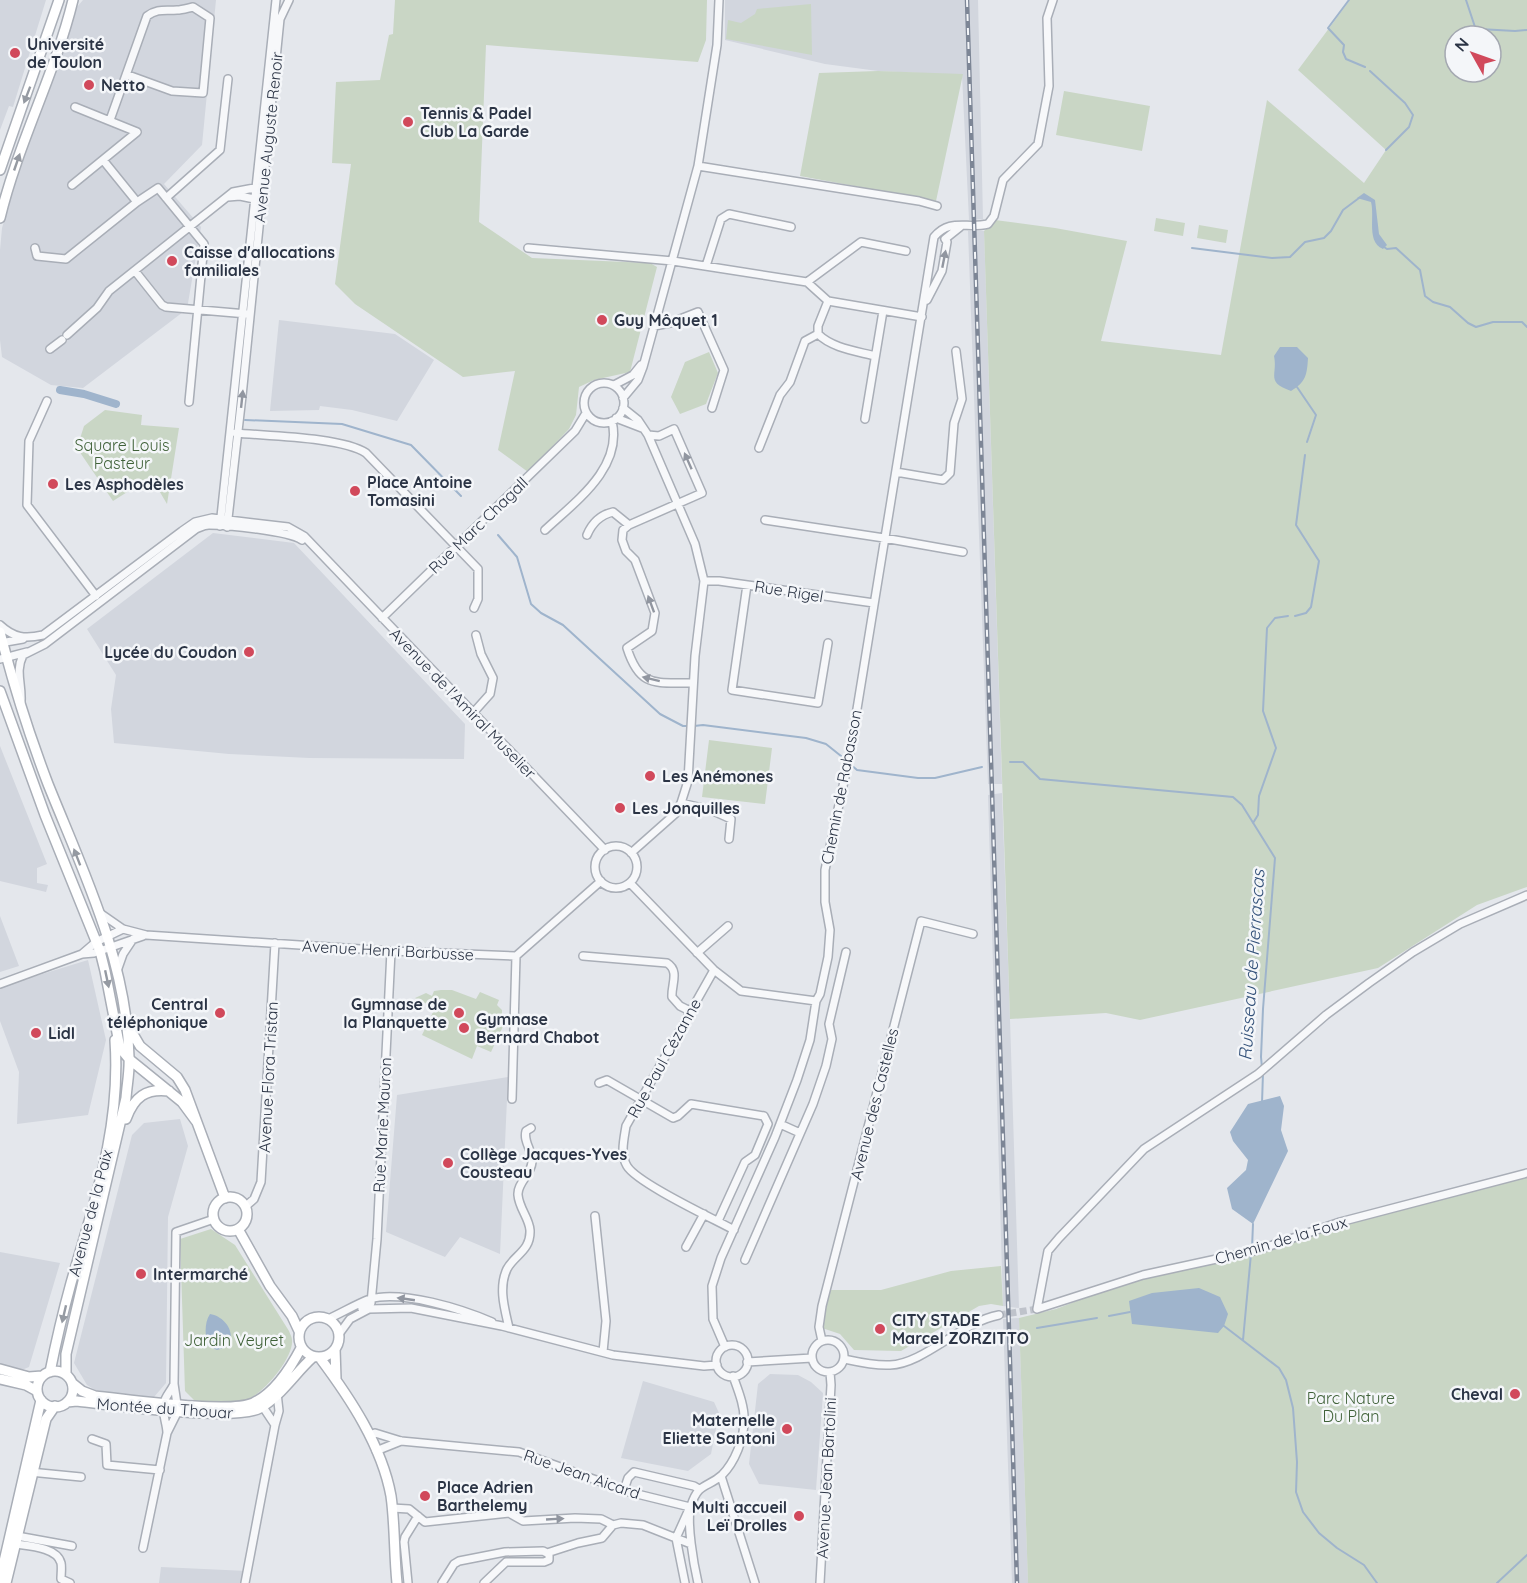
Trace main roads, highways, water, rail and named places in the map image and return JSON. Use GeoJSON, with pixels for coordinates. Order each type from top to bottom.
{"type":"FeatureCollection","features":[{"type":"Feature","properties":{"kind":"main road"},"geometry":{"type":"LineString","coordinates":[[0,170],[59,0]]}},
{"type":"Feature","properties":{"kind":"main road"},"geometry":{"type":"LineString","coordinates":[[0,218],[13,173],[55,61],[73,0]]}},
{"type":"Feature","properties":{"kind":"main road"},"geometry":{"type":"LineString","coordinates":[[0,632],[3,658],[108,937],[127,1023],[140,1047],[177,1077],[185,1090],[225,1198]]}},
{"type":"Feature","properties":{"kind":"main road"},"geometry":{"type":"LineString","coordinates":[[0,691],[45,815],[98,946],[120,1048],[129,1059],[170,1091],[189,1110],[196,1121]]}},
{"type":"Feature","properties":{"kind":"main road","name":"Avenue de la Paix"},"geometry":{"type":"LineString","coordinates":[[46,1374],[88,1229],[109,1145],[116,1097],[112,1008]]}},
{"type":"Feature","properties":{"kind":"main road","name":"Avenue de la Paix"},"geometry":{"type":"LineString","coordinates":[[66,1374],[66,1354],[126,1098],[129,1059],[127,1023]]}},
{"type":"Feature","properties":{"kind":"main road"},"geometry":{"type":"LineString","coordinates":[[116,1143],[128,1112],[137,1098],[147,1092],[170,1091]]}},
{"type":"Feature","properties":{"kind":"main road"},"geometry":{"type":"LineString","coordinates":[[225,1198],[239,1199],[246,1206],[245,1222],[238,1229],[226,1230],[214,1219],[214,1209],[225,1198]]}},
{"type":"Feature","properties":{"kind":"main road"},"geometry":{"type":"LineString","coordinates":[[238,1229],[299,1331],[301,1348],[316,1357],[336,1382],[369,1435],[388,1483],[397,1583]]}},
{"type":"Feature","properties":{"kind":"main road"},"geometry":{"type":"LineString","coordinates":[[287,1309],[311,1319]]}},
{"type":"Feature","properties":{"kind":"main road"},"geometry":{"type":"LineString","coordinates":[[299,1331],[302,1326],[317,1317],[328,1319],[337,1328],[339,1334],[335,1349],[326,1357],[316,1357]]}},
{"type":"Feature","properties":{"kind":"main road","name":"Montée du Thouar"},"geometry":{"type":"LineString","coordinates":[[67,1402],[72,1400],[178,1407],[238,1414],[254,1412],[263,1407],[301,1348]]}},
{"type":"Feature","properties":{"kind":"main road"},"geometry":{"type":"LineString","coordinates":[[335,1349],[336,1382]]}},
{"type":"Feature","properties":{"kind":"main road","name":"Montée du Thouar"},"geometry":{"type":"LineString","coordinates":[[178,1407],[243,1406],[274,1392],[316,1357]]}},
{"type":"Feature","properties":{"kind":"main road"},"geometry":{"type":"LineString","coordinates":[[0,1369],[29,1377],[60,1372],[66,1374],[72,1383],[73,1391],[67,1402],[55,1407],[46,1419],[28,1472]]}},
{"type":"Feature","properties":{"kind":"main road"},"geometry":{"type":"LineString","coordinates":[[6,1583],[28,1472],[39,1395],[38,1383],[46,1374]]}},
{"type":"Feature","properties":{"kind":"main road"},"geometry":{"type":"LineString","coordinates":[[0,1379],[26,1385],[50,1406],[55,1407]]}},
{"type":"Feature","properties":{"kind":"main road","name":"Montée du Thouar"},"geometry":{"type":"LineString","coordinates":[[72,1383],[82,1391],[95,1396],[163,1406]]}},
{"type":"Feature","properties":{"kind":"main road"},"geometry":{"type":"LineString","coordinates":[[0,1579],[14,1541]]}},
{"type":"Feature","properties":{"kind":"water"},"geometry":{"type":"Polygon","coordinates":[[[1364,193],[1375,200],[1379,234],[1387,245],[1383,249],[1378,246],[1373,235],[1371,202],[1357,198],[1364,193]]]}},
{"type":"Feature","properties":{"kind":"water"},"geometry":{"type":"Polygon","coordinates":[[[1280,347],[1297,347],[1308,358],[1305,378],[1291,391],[1278,384],[1274,377],[1274,356],[1280,347]]]}},
{"type":"Feature","properties":{"kind":"water"},"geometry":{"type":"Polygon","coordinates":[[[1280,1096],[1284,1106],[1281,1130],[1288,1151],[1253,1224],[1232,1209],[1227,1188],[1246,1170],[1248,1160],[1233,1141],[1230,1132],[1248,1104],[1280,1096]]]}},
{"type":"Feature","properties":{"kind":"water"},"geometry":{"type":"Polygon","coordinates":[[[1199,1288],[1220,1297],[1228,1314],[1224,1326],[1218,1333],[1132,1324],[1129,1301],[1152,1293],[1199,1288]]]}},
{"type":"Feature","properties":{"kind":"water"},"geometry":{"type":"Polygon","coordinates":[[[210,1314],[223,1320],[230,1330],[229,1342],[225,1347],[217,1350],[208,1346],[207,1342],[206,1325],[210,1314]]]}},
{"type":"Feature","properties":{"kind":"waterway"},"geometry":{"type":"LineString","coordinates":[[1349,0],[1328,28],[1344,45],[1343,52],[1346,59],[1365,67]]}},
{"type":"Feature","properties":{"kind":"waterway"},"geometry":{"type":"LineString","coordinates":[[1466,0],[1475,27],[1479,29],[1527,30]]}},
{"type":"Feature","properties":{"kind":"waterway"},"geometry":{"type":"LineString","coordinates":[[1370,71],[1405,103],[1413,115],[1409,127],[1386,150]]}},
{"type":"Feature","properties":{"kind":"waterway"},"geometry":{"type":"LineString","coordinates":[[1192,248],[1272,258],[1290,257],[1305,242],[1324,238],[1331,231],[1343,210],[1359,198]]}},
{"type":"Feature","properties":{"kind":"waterway"},"geometry":{"type":"LineString","coordinates":[[1384,247],[1396,248],[1420,270],[1425,296],[1433,302],[1450,307],[1468,323],[1476,327],[1493,322],[1522,322],[1527,327]]}},
{"type":"Feature","properties":{"kind":"waterway"},"geometry":{"type":"LineString","coordinates":[[1297,387],[1316,415],[1307,442]]}},
{"type":"Feature","properties":{"kind":"waterway","name":"Ruisseau de Pierrascas"},"geometry":{"type":"LineString","coordinates":[[60,390],[84,394],[116,404]]}},
{"type":"Feature","properties":{"kind":"waterway","name":"Ruisseau de Pierrascas"},"geometry":{"type":"LineString","coordinates":[[245,420],[342,424],[411,445],[461,496]]}},
{"type":"Feature","properties":{"kind":"waterway"},"geometry":{"type":"LineString","coordinates":[[1295,616],[1306,613],[1311,607],[1319,561],[1296,525],[1305,455]]}},
{"type":"Feature","properties":{"kind":"waterway","name":"Ruisseau de Pierrascas"},"geometry":{"type":"LineString","coordinates":[[498,535],[517,557],[531,604],[541,613],[563,625],[660,714],[683,726],[688,726]]}},
{"type":"Feature","properties":{"kind":"waterway"},"geometry":{"type":"LineString","coordinates":[[1253,823],[1258,815],[1259,796],[1276,748],[1263,711],[1267,628],[1275,618],[1288,616]]}},
{"type":"Feature","properties":{"kind":"waterway","name":"Ruisseau de Pierrascas"},"geometry":{"type":"LineString","coordinates":[[694,726],[703,725],[806,738],[826,744],[846,760]]}},
{"type":"Feature","properties":{"kind":"waterway","name":"Ruisseau de Pierrascas"},"geometry":{"type":"LineString","coordinates":[[1010,762],[1023,762],[1040,779],[1233,797],[1242,805],[1275,858],[1263,1009],[1262,1068]]}},
{"type":"Feature","properties":{"kind":"waterway","name":"Ruisseau de Pierrascas"},"geometry":{"type":"LineString","coordinates":[[850,764],[857,770],[918,778],[935,778],[982,767]]}},
{"type":"Feature","properties":{"kind":"waterway","name":"Ruisseau de Pierrascas"},"geometry":{"type":"LineString","coordinates":[[1262,1103],[1263,1073]]}},
{"type":"Feature","properties":{"kind":"waterway","name":"Ruisseau de Pierrascas"},"geometry":{"type":"LineString","coordinates":[[1252,1248],[1253,1224]]}},
{"type":"Feature","properties":{"kind":"waterway","name":"Ruisseau de Pierrascas"},"geometry":{"type":"LineString","coordinates":[[1243,1340],[1251,1254]]}},
{"type":"Feature","properties":{"kind":"waterway"},"geometry":{"type":"LineString","coordinates":[[1109,1316],[1130,1312]]}},
{"type":"Feature","properties":{"kind":"waterway"},"geometry":{"type":"LineString","coordinates":[[1037,1328],[1097,1318]]}},
{"type":"Feature","properties":{"kind":"waterway"},"geometry":{"type":"LineString","coordinates":[[1224,1326],[1279,1368],[1286,1380],[1293,1408],[1297,1462],[1296,1492],[1303,1512],[1319,1533],[1364,1565],[1377,1583]]}},
{"type":"Feature","properties":{"kind":"waterway"},"geometry":{"type":"LineString","coordinates":[[1497,1583],[1527,1555]]}},
{"type":"Feature","properties":{"kind":"tunnel"},"geometry":{"type":"LineString","coordinates":[[999,1315],[1037,1309]]}},
{"type":"Feature","properties":{"kind":"railway"},"geometry":{"type":"LineString","coordinates":[[967,0],[1017,1583]]}},
{"type":"Feature","properties":{"kind":"place","name":"Université de Toulon"},"geometry":{"type":"Point","coordinates":[15,53]}},
{"type":"Feature","properties":{"kind":"place","name":"Netto"},"geometry":{"type":"Point","coordinates":[89,85]}},
{"type":"Feature","properties":{"kind":"place","name":"Tennis & Padel Club La Garde"},"geometry":{"type":"Point","coordinates":[408,122]}},
{"type":"Feature","properties":{"kind":"place","name":"Caisse d'allocations familiales"},"geometry":{"type":"Point","coordinates":[172,261]}},
{"type":"Feature","properties":{"kind":"place","name":"Guy Môquet 1"},"geometry":{"type":"Point","coordinates":[602,320]}},
{"type":"Feature","properties":{"kind":"place","name":"Les Asphodèles"},"geometry":{"type":"Point","coordinates":[53,484]}},
{"type":"Feature","properties":{"kind":"place","name":"Place Antoine Tomasini"},"geometry":{"type":"Point","coordinates":[355,491]}},
{"type":"Feature","properties":{"kind":"place","name":"Lycée du Coudon"},"geometry":{"type":"Point","coordinates":[249,652]}},
{"type":"Feature","properties":{"kind":"place","name":"Les Anémones"},"geometry":{"type":"Point","coordinates":[650,776]}},
{"type":"Feature","properties":{"kind":"place","name":"Les Jonquilles"},"geometry":{"type":"Point","coordinates":[620,808]}},
{"type":"Feature","properties":{"kind":"place","name":"Central téléphonique"},"geometry":{"type":"Point","coordinates":[220,1013]}},
{"type":"Feature","properties":{"kind":"place","name":"Gymnase de la Planquette"},"geometry":{"type":"Point","coordinates":[459,1013]}},
{"type":"Feature","properties":{"kind":"place","name":"Gymnase Bernard Chabot"},"geometry":{"type":"Point","coordinates":[464,1028]}},
{"type":"Feature","properties":{"kind":"place","name":"Lidl"},"geometry":{"type":"Point","coordinates":[36,1033]}},
{"type":"Feature","properties":{"kind":"place","name":"Collège Jacques-Yves Cousteau"},"geometry":{"type":"Point","coordinates":[448,1163]}},
{"type":"Feature","properties":{"kind":"place","name":"Intermarché"},"geometry":{"type":"Point","coordinates":[141,1274]}},
{"type":"Feature","properties":{"kind":"place","name":"CITY STADE Marcel ZORZITTO"},"geometry":{"type":"Point","coordinates":[880,1329]}},
{"type":"Feature","properties":{"kind":"place","name":"Cheval"},"geometry":{"type":"Point","coordinates":[1515,1394]}},
{"type":"Feature","properties":{"kind":"place","name":"Maternelle Eliette Santoni"},"geometry":{"type":"Point","coordinates":[787,1429]}},
{"type":"Feature","properties":{"kind":"place","name":"Place Adrien Barthelemy"},"geometry":{"type":"Point","coordinates":[425,1496]}},
{"type":"Feature","properties":{"kind":"place","name":"Multi accueil Leï Drolles"},"geometry":{"type":"Point","coordinates":[799,1516]}},
{"type":"Feature","properties":{"kind":"park label","name":"Square Louis Pasteur"},"geometry":{"type":"Point","coordinates":[122,454]}},
{"type":"Feature","properties":{"kind":"park label","name":"Jardin Veyret"},"geometry":{"type":"Point","coordinates":[234,1340]}},
{"type":"Feature","properties":{"kind":"park label","name":"Parc Nature Du Plan"},"geometry":{"type":"Point","coordinates":[1351,1407]}}]}
